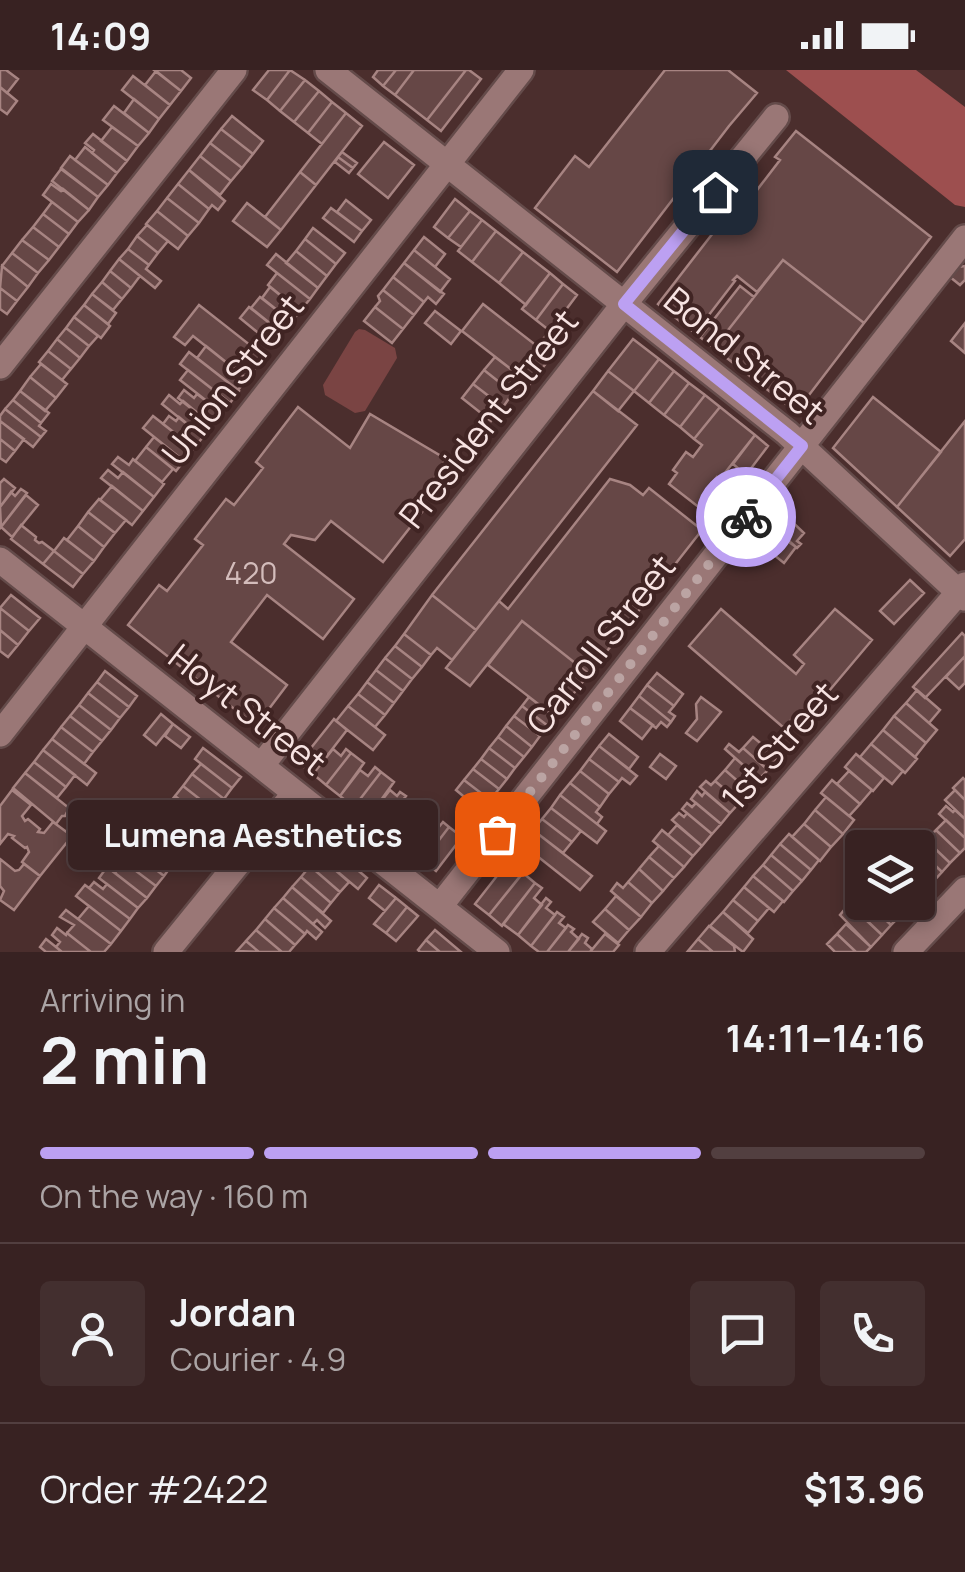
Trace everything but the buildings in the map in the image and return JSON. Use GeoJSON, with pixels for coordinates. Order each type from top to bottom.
{"type":"FeatureCollection","features":[{"type":"Feature","properties":{"kind":"street"},"geometry":{"type":"LineString","coordinates":[[0,366],[234,70]]}},
{"type":"Feature","properties":{"kind":"street","name":"Bond Street"},"geometry":{"type":"LineString","coordinates":[[328,70],[802,446],[963,592]]}},
{"type":"Feature","properties":{"kind":"street","name":"Union Street"},"geometry":{"type":"LineString","coordinates":[[0,734],[521,70]]}},
{"type":"Feature","properties":{"kind":"street","name":"President Street"},"geometry":{"type":"LineString","coordinates":[[262,766],[624,304],[776,117]]}},
{"type":"Feature","properties":{"kind":"street","name":"Carroll Street"},"geometry":{"type":"LineString","coordinates":[[440,906],[965,238]]}},
{"type":"Feature","properties":{"kind":"street","name":"Hoyt Street"},"geometry":{"type":"LineString","coordinates":[[0,560],[497,952]]}},
{"type":"Feature","properties":{"kind":"street","name":"1st Street"},"geometry":{"type":"LineString","coordinates":[[648,952],[963,592]]}},
{"type":"Feature","properties":{"kind":"street"},"geometry":{"type":"LineString","coordinates":[[166,952],[295,793]]}},
{"type":"Feature","properties":{"kind":"street"},"geometry":{"type":"LineString","coordinates":[[906,952],[965,890]]}},
{"type":"Feature","properties":{"kind":"shaded area"},"geometry":{"type":"Polygon","coordinates":[[[786,70],[916,70],[965,107],[965,207],[955,205],[786,70]]]}},
{"type":"Feature","properties":{"kind":"shaded area"},"geometry":{"type":"Polygon","coordinates":[[[359,329],[395,348],[397,358],[365,411],[355,413],[325,395],[323,385],[359,329]]]}},
{"type":"Feature","properties":{"kind":"way so far"},"geometry":{"type":"LineString","coordinates":[[497,834],[746,517]]}},
{"type":"Feature","properties":{"kind":"place","name":"Lumena Aesthetics"},"geometry":{"type":"Point","coordinates":[497,834]}},
{"type":"Feature","properties":{"kind":"route"},"geometry":{"type":"LineString","coordinates":[[715,192],[624,304],[802,446],[746,517]]}}]}
